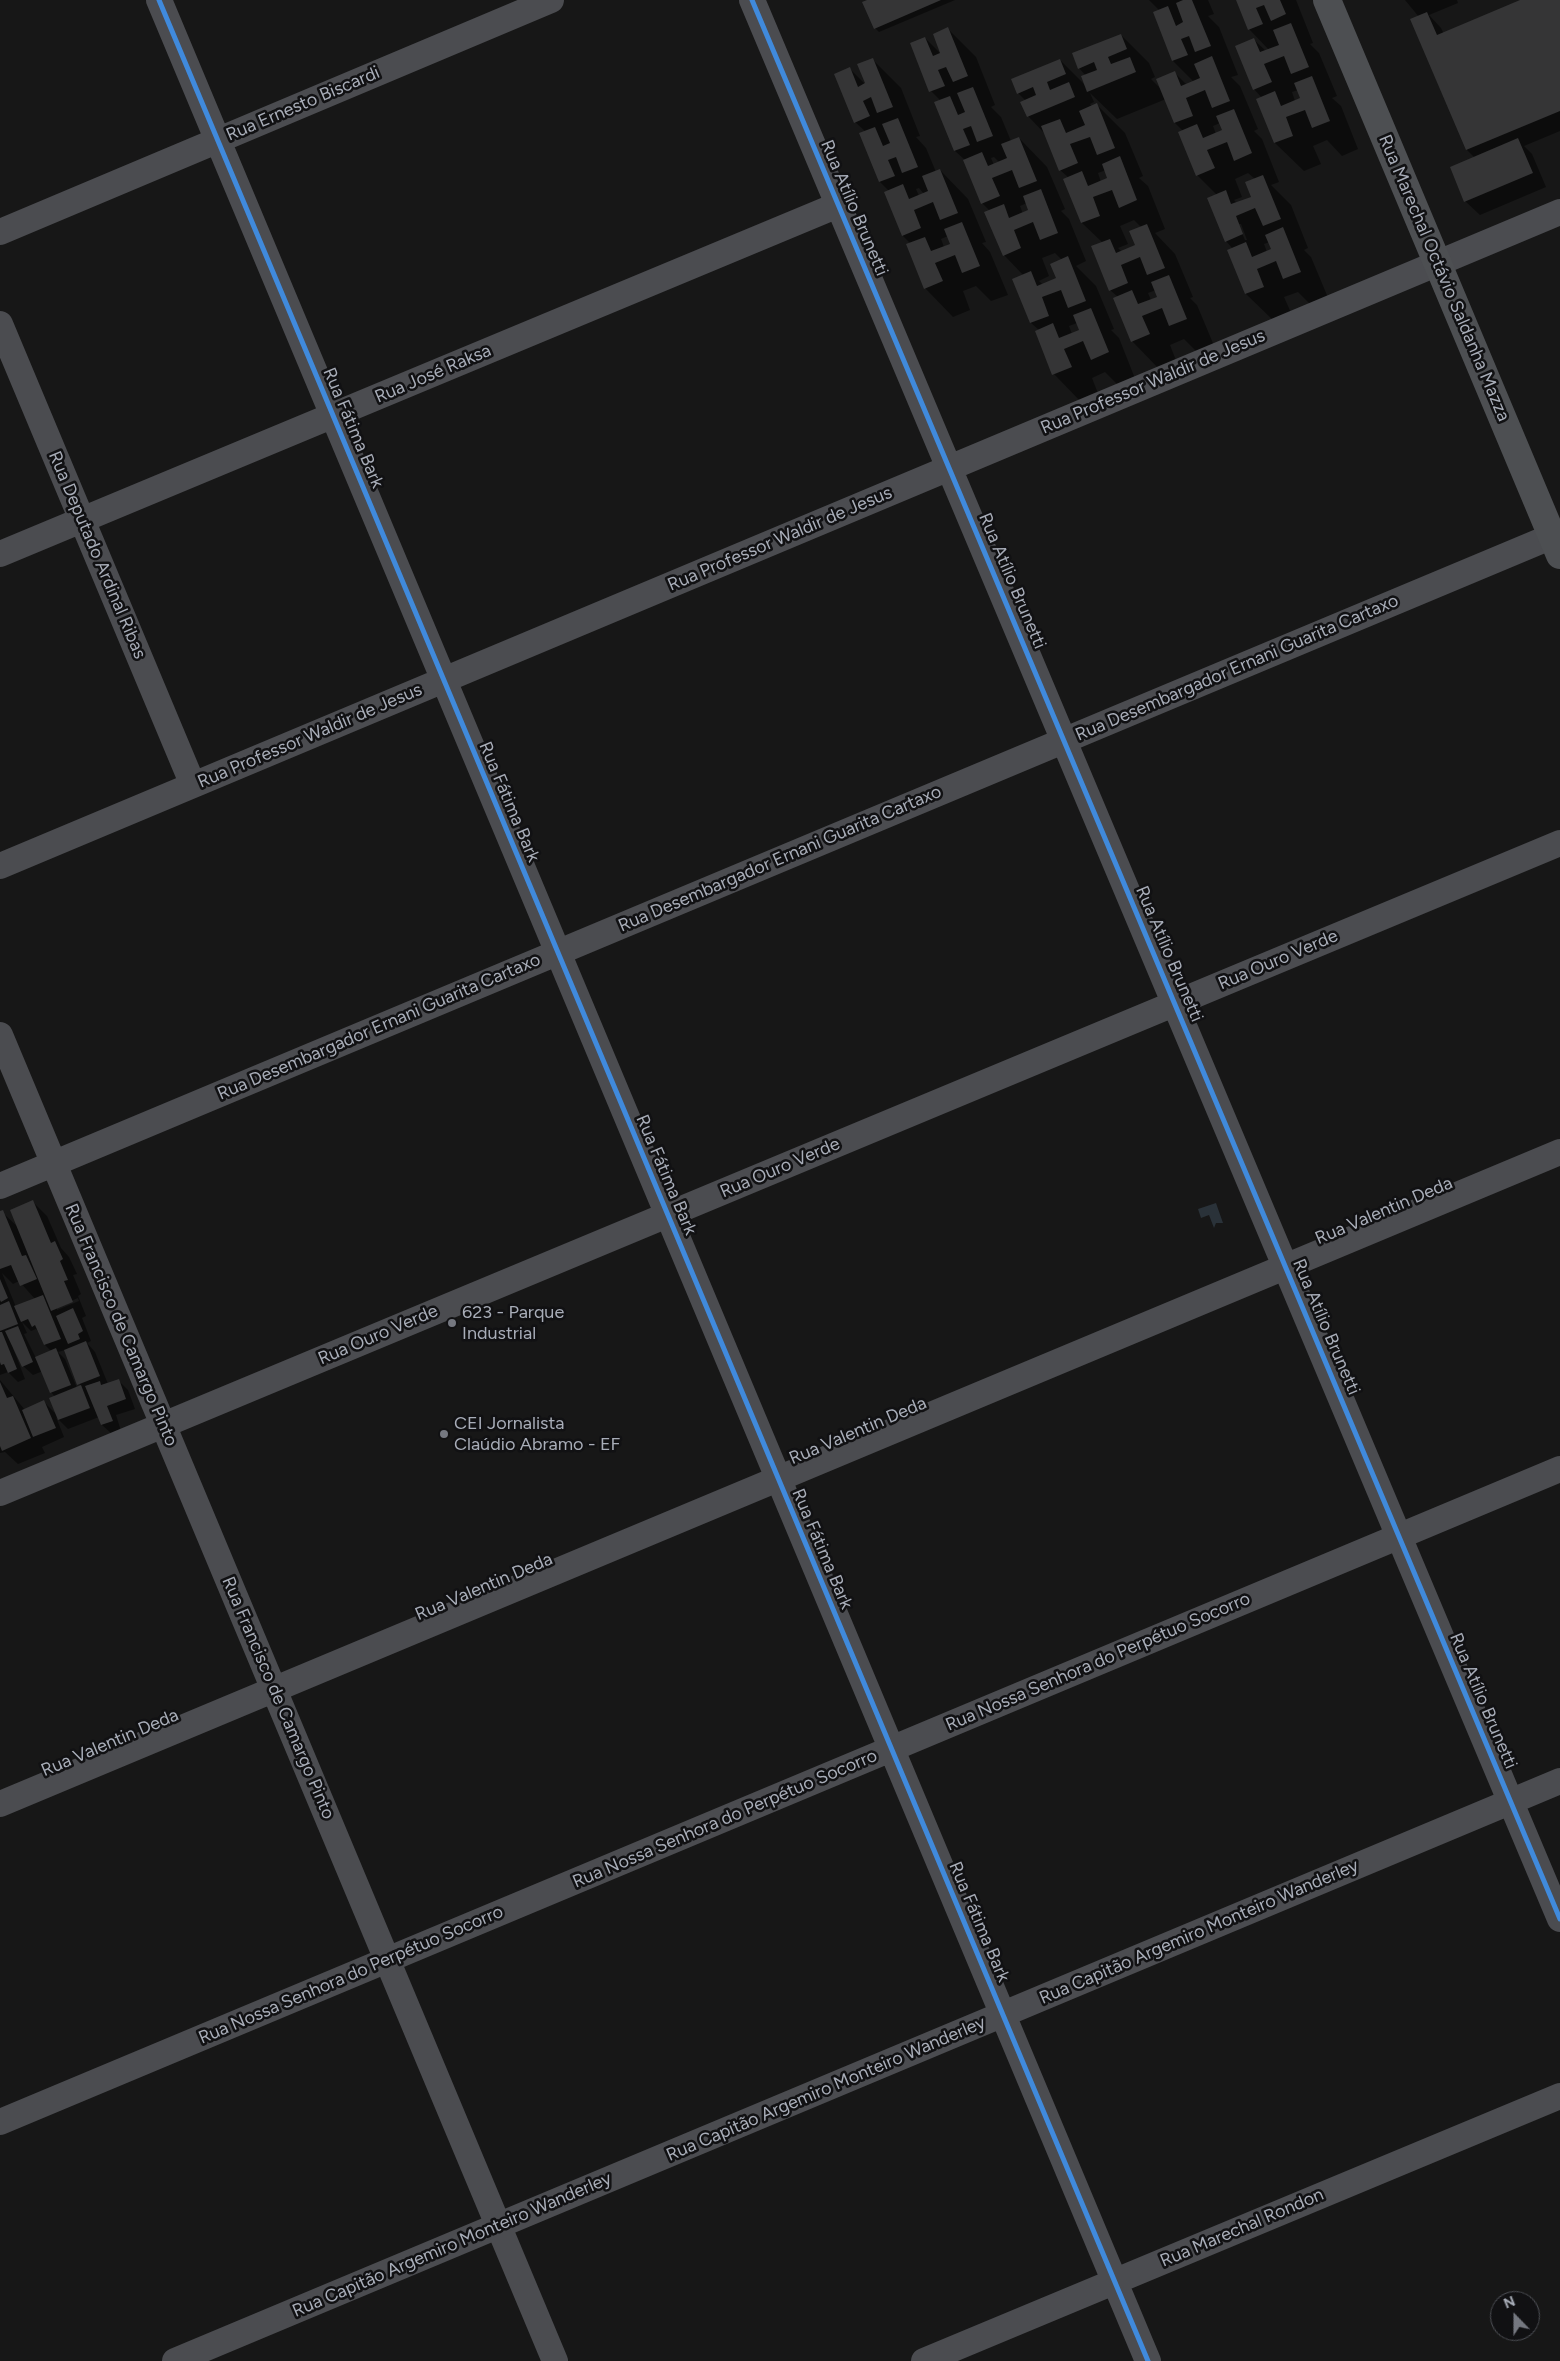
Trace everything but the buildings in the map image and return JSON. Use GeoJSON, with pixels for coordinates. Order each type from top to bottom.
{"type":"FeatureCollection","features":[{"type":"Feature","properties":{"kind":"main road","name":"Rua Marechal Octávio Saldanha Mazza"},"geometry":{"type":"LineString","coordinates":[[1327,0],[1557,542]]}},
{"type":"Feature","properties":{"kind":"street","name":"Rua Fátima Bark"},"geometry":{"type":"LineString","coordinates":[[158,0],[1148,2361]]}},
{"type":"Feature","properties":{"kind":"street","name":"Rua Ernesto Biscardi"},"geometry":{"type":"LineString","coordinates":[[0,232],[551,0]]}},
{"type":"Feature","properties":{"kind":"street","name":"Rua Atílio Brunetti"},"geometry":{"type":"LineString","coordinates":[[752,0],[1560,1919]]}},
{"type":"Feature","properties":{"kind":"street","name":"Rua José Raksa"},"geometry":{"type":"LineString","coordinates":[[0,554],[838,205]]}},
{"type":"Feature","properties":{"kind":"street","name":"Rua Professor Waldir de Jesus"},"geometry":{"type":"LineString","coordinates":[[0,866],[1560,212]]}},
{"type":"Feature","properties":{"kind":"street","name":"Rua Deputado Ardinal Ribas"},"geometry":{"type":"LineString","coordinates":[[0,324],[193,785]]}},
{"type":"Feature","properties":{"kind":"street","name":"Rua Desembargador Ernani Guarita Cartaxo"},"geometry":{"type":"LineString","coordinates":[[0,1186],[1064,740],[1557,542]]}},
{"type":"Feature","properties":{"kind":"street","name":"Rua Ouro Verde"},"geometry":{"type":"LineString","coordinates":[[0,1493],[1560,843]]}},
{"type":"Feature","properties":{"kind":"street","name":"Rua Francisco de Camargo Pinto"},"geometry":{"type":"LineString","coordinates":[[0,1035],[555,2361]]}},
{"type":"Feature","properties":{"kind":"street","name":"Rua Valentin Deda"},"geometry":{"type":"LineString","coordinates":[[0,1804],[1560,1152]]}},
{"type":"Feature","properties":{"kind":"street","name":"Rua Nossa Senhora do Perpétuo Socorro"},"geometry":{"type":"LineString","coordinates":[[0,2122],[1560,1469]]}},
{"type":"Feature","properties":{"kind":"street","name":"Rua Capitão Argemiro Monteiro Wanderley"},"geometry":{"type":"LineString","coordinates":[[175,2361],[1560,1782]]}},
{"type":"Feature","properties":{"kind":"street","name":"Rua Marechal Rondon"},"geometry":{"type":"LineString","coordinates":[[924,2361],[1560,2096]]}},
{"type":"Feature","properties":{"kind":"shaded area"},"geometry":{"type":"Polygon","coordinates":[[[1216,1203],[1223,1223],[1216,1223],[1214,1228],[1209,1215],[1201,1218],[1198,1209],[1216,1203]]]}},
{"type":"Feature","properties":{"kind":"cycle path"},"geometry":{"type":"LineString","coordinates":[[159,0],[1148,2361]]}},
{"type":"Feature","properties":{"kind":"cycle path"},"geometry":{"type":"LineString","coordinates":[[752,0],[1560,1919]]}},
{"type":"Feature","properties":{"kind":"place","name":"623 - Parque Industrial"},"geometry":{"type":"Point","coordinates":[452,1323]}},
{"type":"Feature","properties":{"kind":"place","name":"CEI Jornalista Claúdio Abramo - EF"},"geometry":{"type":"Point","coordinates":[444,1434]}}]}
